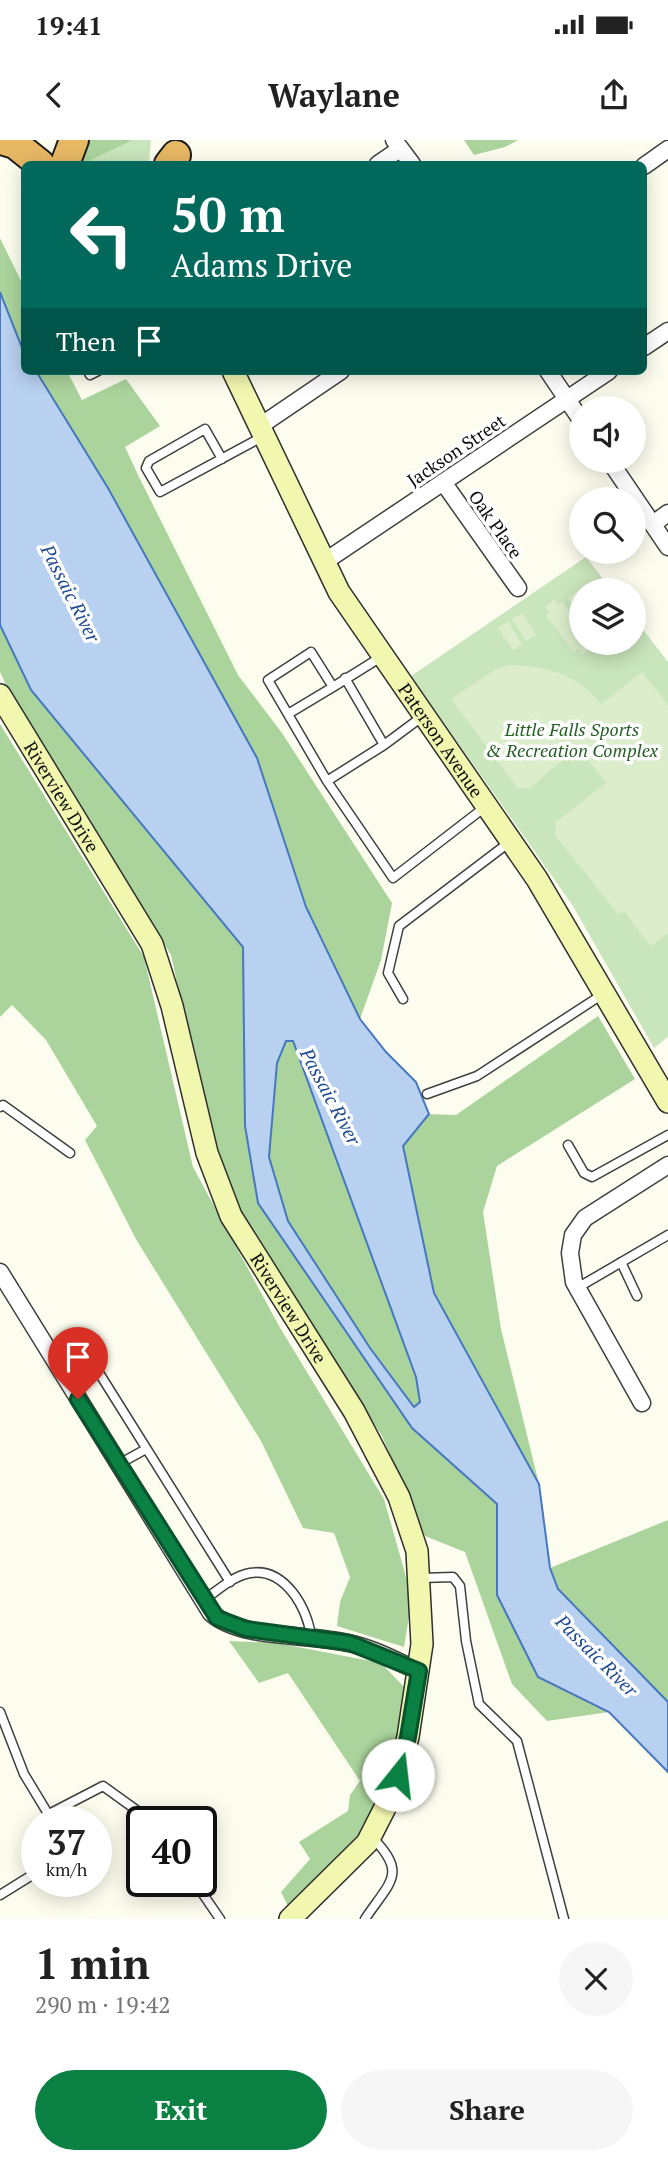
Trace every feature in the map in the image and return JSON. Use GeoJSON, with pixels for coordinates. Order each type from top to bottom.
{"type":"FeatureCollection","features":[{"type":"Feature","properties":{"kind":"highway"},"geometry":{"type":"LineString","coordinates":[[1,140],[15,144],[36,161]]}},
{"type":"Feature","properties":{"kind":"highway"},"geometry":{"type":"LineString","coordinates":[[66,161],[74,140]]}},
{"type":"Feature","properties":{"kind":"street"},"geometry":{"type":"LineString","coordinates":[[381,161],[397,144],[410,161]]}},
{"type":"Feature","properties":{"kind":"street"},"geometry":{"type":"LineString","coordinates":[[647,164],[668,149]]}},
{"type":"Feature","properties":{"kind":"street"},"geometry":{"type":"LineString","coordinates":[[647,345],[668,331]]}},
{"type":"Feature","properties":{"kind":"street","name":"Paterson Avenue"},"geometry":{"type":"LineString","coordinates":[[235,375],[324,562],[382,657],[537,879],[606,992],[668,1102]]}},
{"type":"Feature","properties":{"kind":"street"},"geometry":{"type":"LineString","coordinates":[[262,431],[336,375]]}},
{"type":"Feature","properties":{"kind":"street"},"geometry":{"type":"LineString","coordinates":[[551,375],[569,403]]}},
{"type":"Feature","properties":{"kind":"street","name":"Jackson Street"},"geometry":{"type":"LineString","coordinates":[[324,562],[603,375]]}},
{"type":"Feature","properties":{"kind":"street"},"geometry":{"type":"LineString","coordinates":[[618,473],[668,547]]}},
{"type":"Feature","properties":{"kind":"street","name":"Oak Place"},"geometry":{"type":"LineString","coordinates":[[443,482],[518,588]]}},
{"type":"Feature","properties":{"kind":"street"},"geometry":{"type":"LineString","coordinates":[[653,524],[668,513]]}},
{"type":"Feature","properties":{"kind":"street","name":"Riverview Drive"},"geometry":{"type":"LineString","coordinates":[[0,695],[152,944],[172,1006],[207,1153],[231,1216],[354,1411],[385,1467],[408,1521],[417,1551],[423,1621],[419,1671],[408,1737],[392,1794],[371,1836],[336,1875],[290,1919]]}},
{"type":"Feature","properties":{"kind":"street"},"geometry":{"type":"LineString","coordinates":[[642,1403],[577,1288],[569,1267],[570,1253],[573,1235],[585,1218],[668,1165]]}},
{"type":"Feature","properties":{"kind":"street"},"geometry":{"type":"LineString","coordinates":[[0,1272],[211,1613],[225,1623],[246,1629],[361,1646],[419,1671]]}},
{"type":"Feature","properties":{"kind":"lane"},"geometry":{"type":"LineString","coordinates":[[222,459],[205,429],[149,461],[146,468],[160,492],[222,459],[262,431]]}},
{"type":"Feature","properties":{"kind":"lane"},"geometry":{"type":"LineString","coordinates":[[333,687],[312,652],[268,680],[327,781],[393,878],[486,807]]}},
{"type":"Feature","properties":{"kind":"lane"},"geometry":{"type":"LineString","coordinates":[[288,715],[382,657]]}},
{"type":"Feature","properties":{"kind":"lane"},"geometry":{"type":"LineString","coordinates":[[345,678],[384,745]]}},
{"type":"Feature","properties":{"kind":"lane"},"geometry":{"type":"LineString","coordinates":[[327,781],[384,745],[423,716]]}},
{"type":"Feature","properties":{"kind":"lane"},"geometry":{"type":"LineString","coordinates":[[403,999],[388,973],[399,926],[511,841]]}},
{"type":"Feature","properties":{"kind":"lane"},"geometry":{"type":"LineString","coordinates":[[427,1094],[477,1076],[606,992]]}},
{"type":"Feature","properties":{"kind":"lane"},"geometry":{"type":"LineString","coordinates":[[0,1107],[3,1105],[70,1153]]}},
{"type":"Feature","properties":{"kind":"lane"},"geometry":{"type":"LineString","coordinates":[[568,1145],[584,1173],[592,1177],[668,1135]]}},
{"type":"Feature","properties":{"kind":"lane"},"geometry":{"type":"LineString","coordinates":[[577,1288],[668,1235]]}},
{"type":"Feature","properties":{"kind":"lane"},"geometry":{"type":"LineString","coordinates":[[621,1262],[637,1296]]}},
{"type":"Feature","properties":{"kind":"lane"},"geometry":{"type":"LineString","coordinates":[[51,1356],[70,1345],[78,1345],[86,1352],[230,1582]]}},
{"type":"Feature","properties":{"kind":"lane"},"geometry":{"type":"LineString","coordinates":[[118,1464],[146,1449]]}},
{"type":"Feature","properties":{"kind":"lane"},"geometry":{"type":"LineString","coordinates":[[204,1600],[230,1582],[253,1572],[278,1579],[298,1597],[308,1616],[311,1637]]}},
{"type":"Feature","properties":{"kind":"lane"},"geometry":{"type":"LineString","coordinates":[[421,1578],[453,1577],[460,1586],[466,1641],[479,1704],[517,1741],[564,1919]]}},
{"type":"Feature","properties":{"kind":"lane"},"geometry":{"type":"LineString","coordinates":[[0,1712],[24,1774],[44,1806]]}},
{"type":"Feature","properties":{"kind":"lane"},"geometry":{"type":"LineString","coordinates":[[70,1806],[103,1786],[131,1806]]}},
{"type":"Feature","properties":{"kind":"lane"},"geometry":{"type":"LineString","coordinates":[[365,1919],[392,1877],[395,1867],[371,1836]]}},
{"type":"Feature","properties":{"kind":"lane"},"geometry":{"type":"LineString","coordinates":[[0,1895],[21,1882]]}},
{"type":"Feature","properties":{"kind":"lane"},"geometry":{"type":"LineString","coordinates":[[205,1897],[220,1919]]}},
{"type":"Feature","properties":{"kind":"green space"},"geometry":{"type":"Polygon","coordinates":[[[87,140],[133,140],[89,161],[75,161],[87,140]]]}},
{"type":"Feature","properties":{"kind":"green space"},"geometry":{"type":"Polygon","coordinates":[[[133,140],[151,140],[149,161],[89,161],[133,140]]]}},
{"type":"Feature","properties":{"kind":"green space"},"geometry":{"type":"Polygon","coordinates":[[[464,140],[518,140],[505,147],[474,155],[464,140]]]}},
{"type":"Feature","properties":{"kind":"green space"},"geometry":{"type":"Polygon","coordinates":[[[0,238],[21,281],[21,345],[0,292],[0,238]]]}},
{"type":"Feature","properties":{"kind":"green space"},"geometry":{"type":"Polygon","coordinates":[[[38,375],[69,375],[82,400],[126,379],[160,426],[125,447],[139,477],[238,675],[282,733],[392,903],[381,960],[360,1019],[306,907],[257,758],[108,488],[38,375]]]}},
{"type":"Feature","properties":{"kind":"green space","name":"Little Falls Sports & Recreation Complex"},"geometry":{"type":"Polygon","coordinates":[[[576,564],[592,564],[603,578],[569,578],[569,655],[646,655],[646,634],[668,662],[668,1037],[654,1048],[573,906],[411,676],[576,564]]]}},
{"type":"Feature","properties":{"kind":"green space"},"geometry":{"type":"Polygon","coordinates":[[[554,600],[559,605],[562,602],[569,611],[569,646],[546,616],[549,612],[545,607],[554,600]]]}},
{"type":"Feature","properties":{"kind":"green space"},"geometry":{"type":"Polygon","coordinates":[[[522,613],[536,635],[526,641],[512,619],[522,613]]]}},
{"type":"Feature","properties":{"kind":"green space"},"geometry":{"type":"Polygon","coordinates":[[[508,621],[522,644],[513,650],[498,628],[508,621]]]}},
{"type":"Feature","properties":{"kind":"green space"},"geometry":{"type":"Polygon","coordinates":[[[0,625],[31,690],[243,947],[245,1126],[258,1203],[412,1428],[497,1504],[497,1595],[538,1677],[609,1712],[547,1721],[512,1684],[465,1552],[425,1536],[382,1436],[250,1234],[220,1175],[171,955],[6,685],[0,672],[0,625]]]}},
{"type":"Feature","properties":{"kind":"green space"},"geometry":{"type":"Polygon","coordinates":[[[509,665],[536,667],[560,673],[581,685],[601,704],[642,672],[668,705],[668,933],[651,946],[624,911],[618,914],[555,835],[556,822],[606,783],[578,747],[530,788],[518,788],[451,699],[493,671],[509,665]]]}},
{"type":"Feature","properties":{"kind":"green space"},"geometry":{"type":"Polygon","coordinates":[[[0,724],[144,957],[193,1167],[279,1326],[384,1499],[412,1598],[404,1647],[337,1626],[340,1602],[350,1577],[334,1533],[303,1528],[261,1441],[137,1241],[85,1140],[97,1126],[46,1040],[12,1005],[0,1017],[0,724]]]}},
{"type":"Feature","properties":{"kind":"green space"},"geometry":{"type":"Polygon","coordinates":[[[598,1016],[635,1079],[497,1166],[483,1212],[501,1329],[539,1484],[434,1293],[403,1145],[429,1114],[456,1115],[598,1016]]]}},
{"type":"Feature","properties":{"kind":"green space"},"geometry":{"type":"Polygon","coordinates":[[[286,1041],[293,1041],[416,1377],[420,1403],[414,1407],[370,1348],[288,1222],[269,1157],[277,1063],[286,1041]]]}},
{"type":"Feature","properties":{"kind":"green space"},"geometry":{"type":"Polygon","coordinates":[[[668,1520],[668,1702],[558,1589],[550,1568],[668,1520]]]}},
{"type":"Feature","properties":{"kind":"green space"},"geometry":{"type":"Polygon","coordinates":[[[229,1641],[277,1643],[381,1663],[405,1688],[388,1784],[356,1842],[288,1906],[281,1892],[310,1859],[299,1842],[348,1811],[350,1795],[360,1781],[288,1673],[259,1683],[229,1641]]]}},
{"type":"Feature","properties":{"kind":"water","name":"Passaic River"},"geometry":{"type":"Polygon","coordinates":[[[0,292],[21,345],[21,375],[38,375],[108,488],[257,758],[306,907],[360,1019],[386,1052],[416,1082],[429,1114],[403,1146],[434,1293],[539,1484],[550,1568],[558,1589],[668,1702],[668,1772],[609,1712],[538,1677],[497,1595],[497,1504],[412,1428],[258,1203],[245,1126],[243,947],[31,690],[0,625],[0,292]],[[286,1041],[277,1063],[269,1157],[288,1221],[370,1348],[414,1407],[420,1402],[416,1377],[293,1041],[286,1041]]]}},
{"type":"Feature","properties":{"kind":"route"},"geometry":{"type":"LineString","coordinates":[[78,1399],[211,1613],[217,1618],[246,1629],[350,1643],[419,1671],[408,1737],[398,1775]]}}]}
